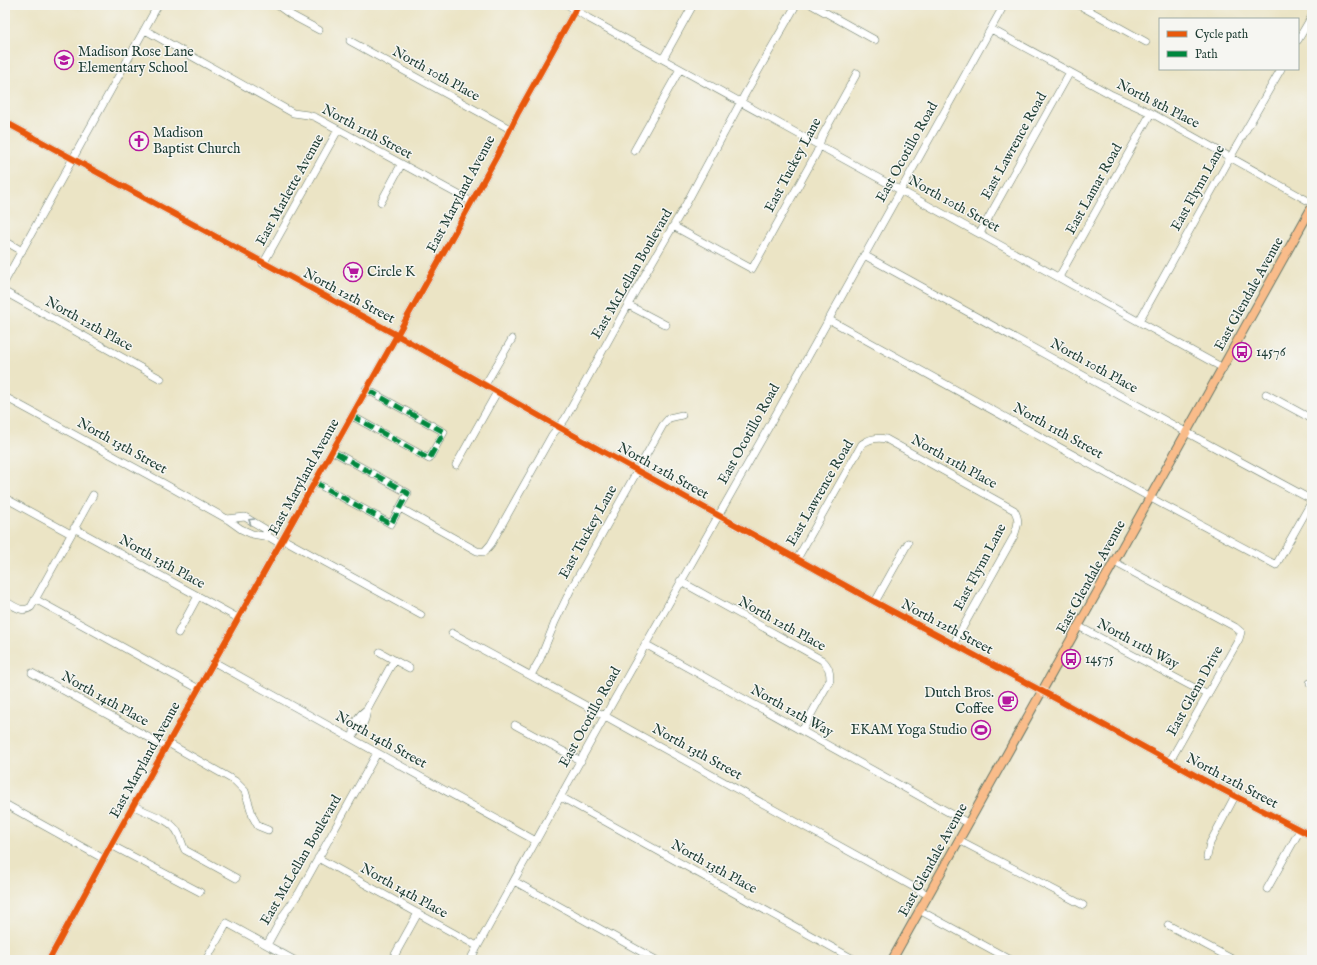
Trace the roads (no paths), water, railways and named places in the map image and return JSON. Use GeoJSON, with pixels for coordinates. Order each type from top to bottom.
{"type":"FeatureCollection","features":[{"type":"Feature","properties":{"kind":"main road","name":"East Glendale Avenue"},"geometry":{"type":"LineString","coordinates":[[892,960],[1312,207]]}},
{"type":"Feature","properties":{"kind":"street"},"geometry":{"type":"LineString","coordinates":[[5,282],[158,5]]}},
{"type":"Feature","properties":{"kind":"street"},"geometry":{"type":"LineString","coordinates":[[277,5],[319,30]]}},
{"type":"Feature","properties":{"kind":"street","name":"North 10th Street"},"geometry":{"type":"LineString","coordinates":[[568,5],[577,8],[662,59],[741,103],[980,233],[1223,368]]}},
{"type":"Feature","properties":{"kind":"street"},"geometry":{"type":"LineString","coordinates":[[662,59],[693,5]]}},
{"type":"Feature","properties":{"kind":"street","name":"East McLellan Boulevard"},"geometry":{"type":"LineString","coordinates":[[400,508],[477,551],[484,552],[491,544],[552,435],[565,419],[796,5]]}},
{"type":"Feature","properties":{"kind":"street"},"geometry":{"type":"LineString","coordinates":[[812,5],[875,40]]}},
{"type":"Feature","properties":{"kind":"street","name":"East Ocotillo Road"},"geometry":{"type":"LineString","coordinates":[[470,960],[680,581],[1004,5]]}},
{"type":"Feature","properties":{"kind":"street"},"geometry":{"type":"LineString","coordinates":[[1079,5],[1146,42]]}},
{"type":"Feature","properties":{"kind":"street","name":"East Maryland Avenue"},"geometry":{"type":"LineString","coordinates":[[49,960],[111,845],[472,202],[510,129],[577,8]]}},
{"type":"Feature","properties":{"kind":"street"},"geometry":{"type":"LineString","coordinates":[[1299,38],[1312,16]]}},
{"type":"Feature","properties":{"kind":"street","name":"North 8th Place"},"geometry":{"type":"LineString","coordinates":[[991,29],[1112,95],[1151,114],[1312,203]]}},
{"type":"Feature","properties":{"kind":"street","name":"North 11th Street"},"geometry":{"type":"LineString","coordinates":[[145,30],[293,113],[308,115],[472,202]]}},
{"type":"Feature","properties":{"kind":"street","name":"North 10th Place"},"geometry":{"type":"LineString","coordinates":[[350,40],[510,129]]}},
{"type":"Feature","properties":{"kind":"street"},"geometry":{"type":"LineString","coordinates":[[634,151],[680,69]]}},
{"type":"Feature","properties":{"kind":"street","name":"East Flynn Lane"},"geometry":{"type":"LineString","coordinates":[[1139,321],[1280,70]]}},
{"type":"Feature","properties":{"kind":"street","name":"East Lawrence Road"},"geometry":{"type":"LineString","coordinates":[[980,233],[1070,72]]}},
{"type":"Feature","properties":{"kind":"street","name":"East Tuckey Lane"},"geometry":{"type":"LineString","coordinates":[[673,226],[752,269],[817,152],[822,136],[857,73]]}},
{"type":"Feature","properties":{"kind":"street","name":"East Lamar Road"},"geometry":{"type":"LineString","coordinates":[[1059,277],[1151,114]]}},
{"type":"Feature","properties":{"kind":"street","name":"North 12th Street"},"geometry":{"type":"LineString","coordinates":[[5,122],[263,264],[397,335],[558,427],[875,602],[1312,836]]}},
{"type":"Feature","properties":{"kind":"street","name":"East Marlette Avenue"},"geometry":{"type":"LineString","coordinates":[[263,264],[338,130]]}},
{"type":"Feature","properties":{"kind":"street"},"geometry":{"type":"LineString","coordinates":[[381,202],[401,165]]}},
{"type":"Feature","properties":{"kind":"street"},"geometry":{"type":"LineString","coordinates":[[5,241],[22,251]]}},
{"type":"Feature","properties":{"kind":"street","name":"North 10th Place"},"geometry":{"type":"LineString","coordinates":[[864,254],[1312,500]]}},
{"type":"Feature","properties":{"kind":"street","name":"North 12th Place"},"geometry":{"type":"LineString","coordinates":[[5,292],[161,378]]}},
{"type":"Feature","properties":{"kind":"street"},"geometry":{"type":"LineString","coordinates":[[628,305],[666,325]]}},
{"type":"Feature","properties":{"kind":"street","name":"North 11th Street"},"geometry":{"type":"LineString","coordinates":[[828,319],[1160,503],[1276,565],[1312,500]]}},
{"type":"Feature","properties":{"kind":"street"},"geometry":{"type":"LineString","coordinates":[[485,386],[512,339]]}},
{"type":"Feature","properties":{"kind":"street"},"geometry":{"type":"LineString","coordinates":[[352,416],[429,459],[444,432],[366,389]]}},
{"type":"Feature","properties":{"kind":"street"},"geometry":{"type":"LineString","coordinates":[[456,465],[497,392]]}},
{"type":"Feature","properties":{"kind":"street"},"geometry":{"type":"LineString","coordinates":[[1266,394],[1312,419]]}},
{"type":"Feature","properties":{"kind":"street","name":"North 13th Street"},"geometry":{"type":"LineString","coordinates":[[5,397],[227,519],[241,529],[252,534],[269,537],[282,542],[421,615]]}},
{"type":"Feature","properties":{"kind":"street","name":"East Tuckey Lane"},"geometry":{"type":"LineString","coordinates":[[531,676],[571,589],[663,425],[669,418],[682,415]]}},
{"type":"Feature","properties":{"kind":"street","name":"North 11th Place"},"geometry":{"type":"LineString","coordinates":[[867,440],[880,438],[892,443],[1014,510],[1018,517],[1018,524]]}},
{"type":"Feature","properties":{"kind":"street","name":"East Lawrence Road"},"geometry":{"type":"LineString","coordinates":[[797,559],[859,448],[867,440]]}},
{"type":"Feature","properties":{"kind":"street"},"geometry":{"type":"LineString","coordinates":[[314,482],[391,524],[408,493],[332,451]]}},
{"type":"Feature","properties":{"kind":"street"},"geometry":{"type":"LineString","coordinates":[[5,601],[23,610],[29,609],[93,495]]}},
{"type":"Feature","properties":{"kind":"street","name":"North 13th Place"},"geometry":{"type":"LineString","coordinates":[[5,498],[73,531],[238,618]]}},
{"type":"Feature","properties":{"kind":"street","name":"North 13th Street"},"geometry":{"type":"LineString","coordinates":[[227,519],[245,517],[265,529],[269,537]]}},
{"type":"Feature","properties":{"kind":"street","name":"East Flynn Lane"},"geometry":{"type":"LineString","coordinates":[[954,643],[1014,536],[1018,524]]}},
{"type":"Feature","properties":{"kind":"street"},"geometry":{"type":"LineString","coordinates":[[875,602],[908,543]]}},
{"type":"Feature","properties":{"kind":"street","name":"East Glenn Drive"},"geometry":{"type":"LineString","coordinates":[[1114,562],[1235,627],[1241,632],[1239,639],[1170,761]]}},
{"type":"Feature","properties":{"kind":"street","name":"North 12th Place"},"geometry":{"type":"LineString","coordinates":[[680,581],[827,664],[830,672],[830,680],[802,731]]}},
{"type":"Feature","properties":{"kind":"street"},"geometry":{"type":"LineString","coordinates":[[178,633],[198,596]]}},
{"type":"Feature","properties":{"kind":"street"},"geometry":{"type":"LineString","coordinates":[[36,598],[199,689]]}},
{"type":"Feature","properties":{"kind":"street","name":"North 11th Way"},"geometry":{"type":"LineString","coordinates":[[1078,626],[1208,695]]}},
{"type":"Feature","properties":{"kind":"street","name":"North 13th Street"},"geometry":{"type":"LineString","coordinates":[[452,633],[928,895]]}},
{"type":"Feature","properties":{"kind":"street","name":"North 12th Way"},"geometry":{"type":"LineString","coordinates":[[645,644],[968,824]]}},
{"type":"Feature","properties":{"kind":"street"},"geometry":{"type":"LineString","coordinates":[[380,652],[409,668]]}},
{"type":"Feature","properties":{"kind":"street"},"geometry":{"type":"LineString","coordinates":[[353,735],[360,729],[360,721],[366,718],[367,709],[394,660]]}},
{"type":"Feature","properties":{"kind":"street","name":"North 14th Street"},"geometry":{"type":"LineString","coordinates":[[214,662],[353,735],[377,753],[536,841]]}},
{"type":"Feature","properties":{"kind":"street","name":"North 14th Place"},"geometry":{"type":"LineString","coordinates":[[32,673],[235,781],[245,791],[253,817],[258,826],[268,830]]}},
{"type":"Feature","properties":{"kind":"street"},"geometry":{"type":"LineString","coordinates":[[515,725],[581,761]]}},
{"type":"Feature","properties":{"kind":"street","name":"East McLellan Boulevard"},"geometry":{"type":"LineString","coordinates":[[206,960],[227,923],[267,945],[299,893],[377,753]]}},
{"type":"Feature","properties":{"kind":"street"},"geometry":{"type":"LineString","coordinates":[[1207,857],[1210,843],[1235,796]]}},
{"type":"Feature","properties":{"kind":"street","name":"North 13th Place"},"geometry":{"type":"LineString","coordinates":[[560,797],[855,960]]}},
{"type":"Feature","properties":{"kind":"street"},"geometry":{"type":"LineString","coordinates":[[5,804],[104,859]]}},
{"type":"Feature","properties":{"kind":"street"},"geometry":{"type":"LineString","coordinates":[[133,806],[172,825],[178,833],[185,850],[236,878]]}},
{"type":"Feature","properties":{"kind":"street"},"geometry":{"type":"LineString","coordinates":[[1267,889],[1300,830]]}},
{"type":"Feature","properties":{"kind":"street"},"geometry":{"type":"LineString","coordinates":[[959,840],[1083,905]]}},
{"type":"Feature","properties":{"kind":"street"},"geometry":{"type":"LineString","coordinates":[[111,845],[200,892]]}},
{"type":"Feature","properties":{"kind":"street","name":"North 14th Place"},"geometry":{"type":"LineString","coordinates":[[318,858],[477,946]]}},
{"type":"Feature","properties":{"kind":"street"},"geometry":{"type":"LineString","coordinates":[[514,881],[656,960]]}},
{"type":"Feature","properties":{"kind":"street"},"geometry":{"type":"LineString","coordinates":[[919,910],[1011,960]]}},
{"type":"Feature","properties":{"kind":"street"},"geometry":{"type":"LineString","coordinates":[[392,960],[418,913]]}},
{"type":"Feature","properties":{"kind":"street"},"geometry":{"type":"LineString","coordinates":[[1168,925],[1234,960]]}},
{"type":"Feature","properties":{"kind":"street"},"geometry":{"type":"LineString","coordinates":[[267,945],[294,960]]}},
{"type":"Feature","properties":{"kind":"place","name":"Madison Rose Lane Elementary School"},"geometry":{"type":"Point","coordinates":[64,60]}},
{"type":"Feature","properties":{"kind":"place","name":"Madison Baptist Church"},"geometry":{"type":"Point","coordinates":[139,141]}},
{"type":"Feature","properties":{"kind":"place","name":"Circle K"},"geometry":{"type":"Point","coordinates":[353,272]}},
{"type":"Feature","properties":{"kind":"place","name":"14576"},"geometry":{"type":"Point","coordinates":[1242,352]}},
{"type":"Feature","properties":{"kind":"place","name":"14575"},"geometry":{"type":"Point","coordinates":[1071,659]}},
{"type":"Feature","properties":{"kind":"place","name":"Dutch Bros. Coffee"},"geometry":{"type":"Point","coordinates":[1008,701]}},
{"type":"Feature","properties":{"kind":"place","name":"EKAM Yoga Studio"},"geometry":{"type":"Point","coordinates":[981,730]}}]}
